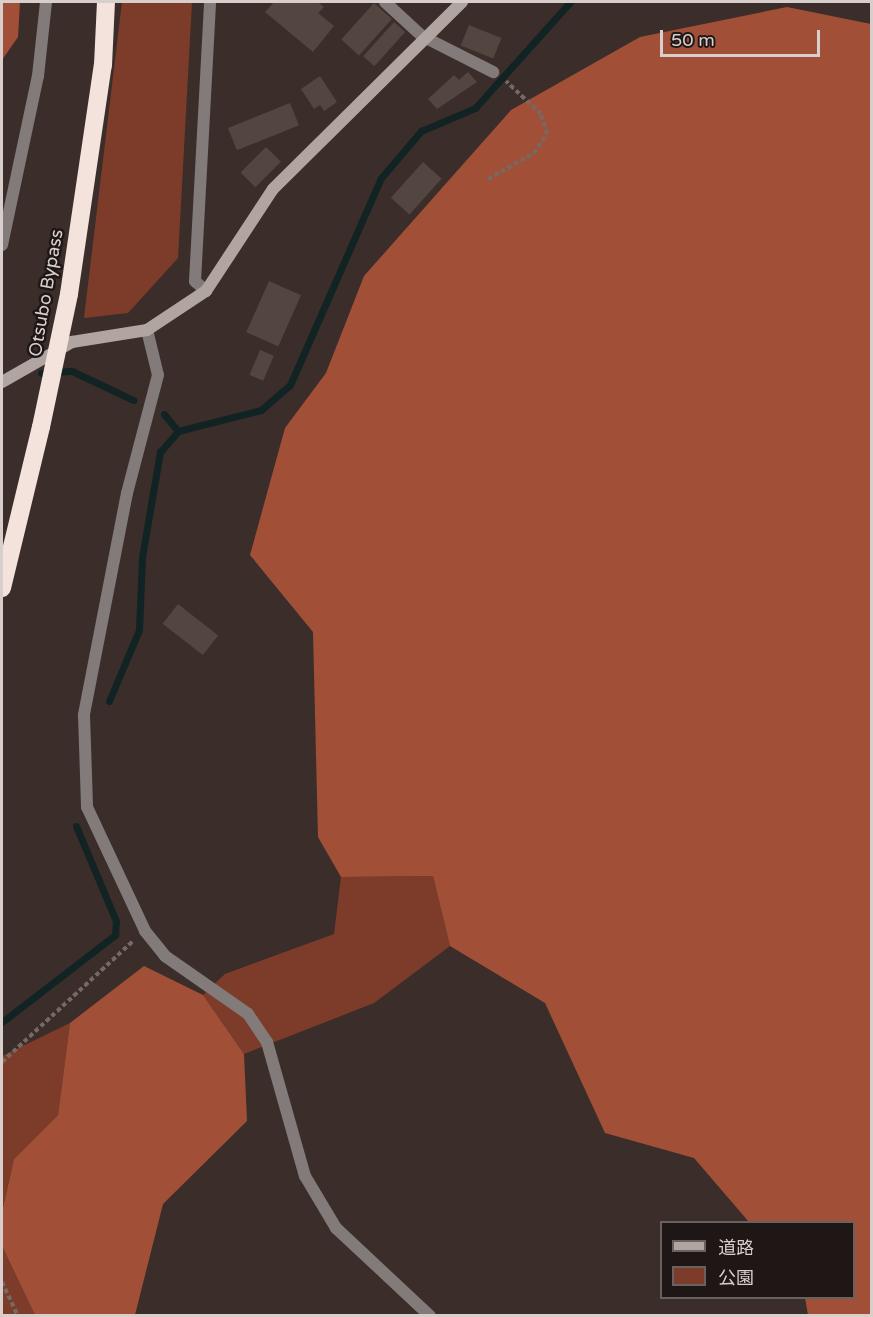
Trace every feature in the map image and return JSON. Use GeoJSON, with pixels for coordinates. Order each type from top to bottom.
{"type":"FeatureCollection","features":[{"type":"Feature","properties":{"kind":"highway","name":"Otsubo Bypass"},"geometry":{"type":"LineString","coordinates":[[2,588],[41,427],[69,294],[103,65],[106,2]]}},
{"type":"Feature","properties":{"kind":"street"},"geometry":{"type":"LineString","coordinates":[[2,245],[38,76],[46,2]]}},
{"type":"Feature","properties":{"kind":"street"},"geometry":{"type":"LineString","coordinates":[[206,291],[195,281],[210,2]]}},
{"type":"Feature","properties":{"kind":"street"},"geometry":{"type":"LineString","coordinates":[[385,2],[422,36],[493,72]]}},
{"type":"Feature","properties":{"kind":"street"},"geometry":{"type":"LineString","coordinates":[[2,382],[72,342],[147,330],[206,291],[273,189],[422,36],[462,2]]}},
{"type":"Feature","properties":{"kind":"street"},"geometry":{"type":"LineString","coordinates":[[147,330],[158,375],[127,493],[84,715],[82,753],[87,807],[145,931],[165,957],[248,1014],[267,1042],[305,1176],[336,1228],[430,1316]]}},
{"type":"Feature","properties":{"kind":"path"},"geometry":{"type":"LineString","coordinates":[[488,179],[534,153],[547,134],[541,114],[513,87]]}},
{"type":"Feature","properties":{"kind":"path"},"geometry":{"type":"LineString","coordinates":[[2,1062],[145,931]]}},
{"type":"Feature","properties":{"kind":"path"},"geometry":{"type":"LineString","coordinates":[[2,1282],[18,1316]]}},
{"type":"Feature","properties":{"kind":"green space"},"geometry":{"type":"Polygon","coordinates":[[[122,2],[192,2],[178,258],[128,313],[84,318],[122,2]]]}},
{"type":"Feature","properties":{"kind":"green space"},"geometry":{"type":"Polygon","coordinates":[[[433,876],[450,946],[374,1003],[244,1054],[203,995],[225,974],[334,934],[341,877],[433,876]]]}},
{"type":"Feature","properties":{"kind":"green space"},"geometry":{"type":"Polygon","coordinates":[[[70,1023],[58,1115],[14,1159],[2,1211],[2,1056],[70,1023]]]}},
{"type":"Feature","properties":{"kind":"green space"},"geometry":{"type":"Polygon","coordinates":[[[2,1246],[35,1315],[2,1315],[2,1246]]]}},
{"type":"Feature","properties":{"kind":"shaded area"},"geometry":{"type":"Polygon","coordinates":[[[2,2],[20,2],[18,37],[2,60],[2,2]]]}},
{"type":"Feature","properties":{"kind":"shaded area"},"geometry":{"type":"Polygon","coordinates":[[[787,7],[871,24],[871,1315],[808,1315],[805,1299],[855,1299],[855,1221],[748,1221],[694,1158],[605,1133],[545,1003],[450,946],[433,876],[341,877],[318,837],[313,632],[250,555],[285,428],[326,373],[364,276],[511,110],[640,37],[787,7]]]}},
{"type":"Feature","properties":{"kind":"shaded area"},"geometry":{"type":"Polygon","coordinates":[[[144,966],[203,995],[244,1054],[247,1121],[163,1204],[135,1315],[35,1315],[2,1246],[2,1212],[14,1159],[58,1115],[70,1023],[144,966]]]}},
{"type":"Feature","properties":{"kind":"building"},"geometry":{"type":"Polygon","coordinates":[[[274,2],[318,2],[324,7],[318,13],[334,26],[313,52],[265,12],[274,2]]]}},
{"type":"Feature","properties":{"kind":"building"},"geometry":{"type":"Polygon","coordinates":[[[374,3],[392,19],[359,55],[341,39],[374,3]]]}},
{"type":"Feature","properties":{"kind":"building"},"geometry":{"type":"Polygon","coordinates":[[[394,22],[405,32],[374,66],[363,56],[394,22]]]}},
{"type":"Feature","properties":{"kind":"building"},"geometry":{"type":"Polygon","coordinates":[[[469,25],[501,38],[493,59],[461,45],[469,25]]]}},
{"type":"Feature","properties":{"kind":"building"},"geometry":{"type":"Polygon","coordinates":[[[468,72],[477,82],[437,109],[428,99],[454,75],[459,80],[468,72]]]}},
{"type":"Feature","properties":{"kind":"building"},"geometry":{"type":"Polygon","coordinates":[[[320,76],[337,102],[324,111],[320,105],[314,109],[301,89],[320,76]]]}},
{"type":"Feature","properties":{"kind":"building"},"geometry":{"type":"Polygon","coordinates":[[[290,103],[299,125],[237,150],[228,128],[290,103]]]}},
{"type":"Feature","properties":{"kind":"building"},"geometry":{"type":"Polygon","coordinates":[[[266,147],[281,162],[255,187],[241,172],[266,147]]]}},
{"type":"Feature","properties":{"kind":"building"},"geometry":{"type":"Polygon","coordinates":[[[423,162],[442,179],[409,214],[391,198],[423,162]]]}},
{"type":"Feature","properties":{"kind":"building"},"geometry":{"type":"Polygon","coordinates":[[[269,281],[301,295],[278,346],[246,332],[269,281]]]}},
{"type":"Feature","properties":{"kind":"building"},"geometry":{"type":"Polygon","coordinates":[[[260,350],[274,356],[263,381],[249,375],[260,350]]]}},
{"type":"Feature","properties":{"kind":"building"},"geometry":{"type":"Polygon","coordinates":[[[178,604],[218,635],[203,655],[163,624],[178,604]]]}},
{"type":"Feature","properties":{"kind":"waterway"},"geometry":{"type":"LineString","coordinates":[[109,701],[139,630],[142,557],[160,452],[178,431],[261,410],[290,385],[381,178],[421,131],[475,108],[570,2]]}},
{"type":"Feature","properties":{"kind":"waterway"},"geometry":{"type":"LineString","coordinates":[[41,373],[72,371],[133,400]]}},
{"type":"Feature","properties":{"kind":"waterway"},"geometry":{"type":"LineString","coordinates":[[164,414],[178,431]]}},
{"type":"Feature","properties":{"kind":"waterway"},"geometry":{"type":"LineString","coordinates":[[2,1022],[115,935],[116,921],[76,826]]}}]}
